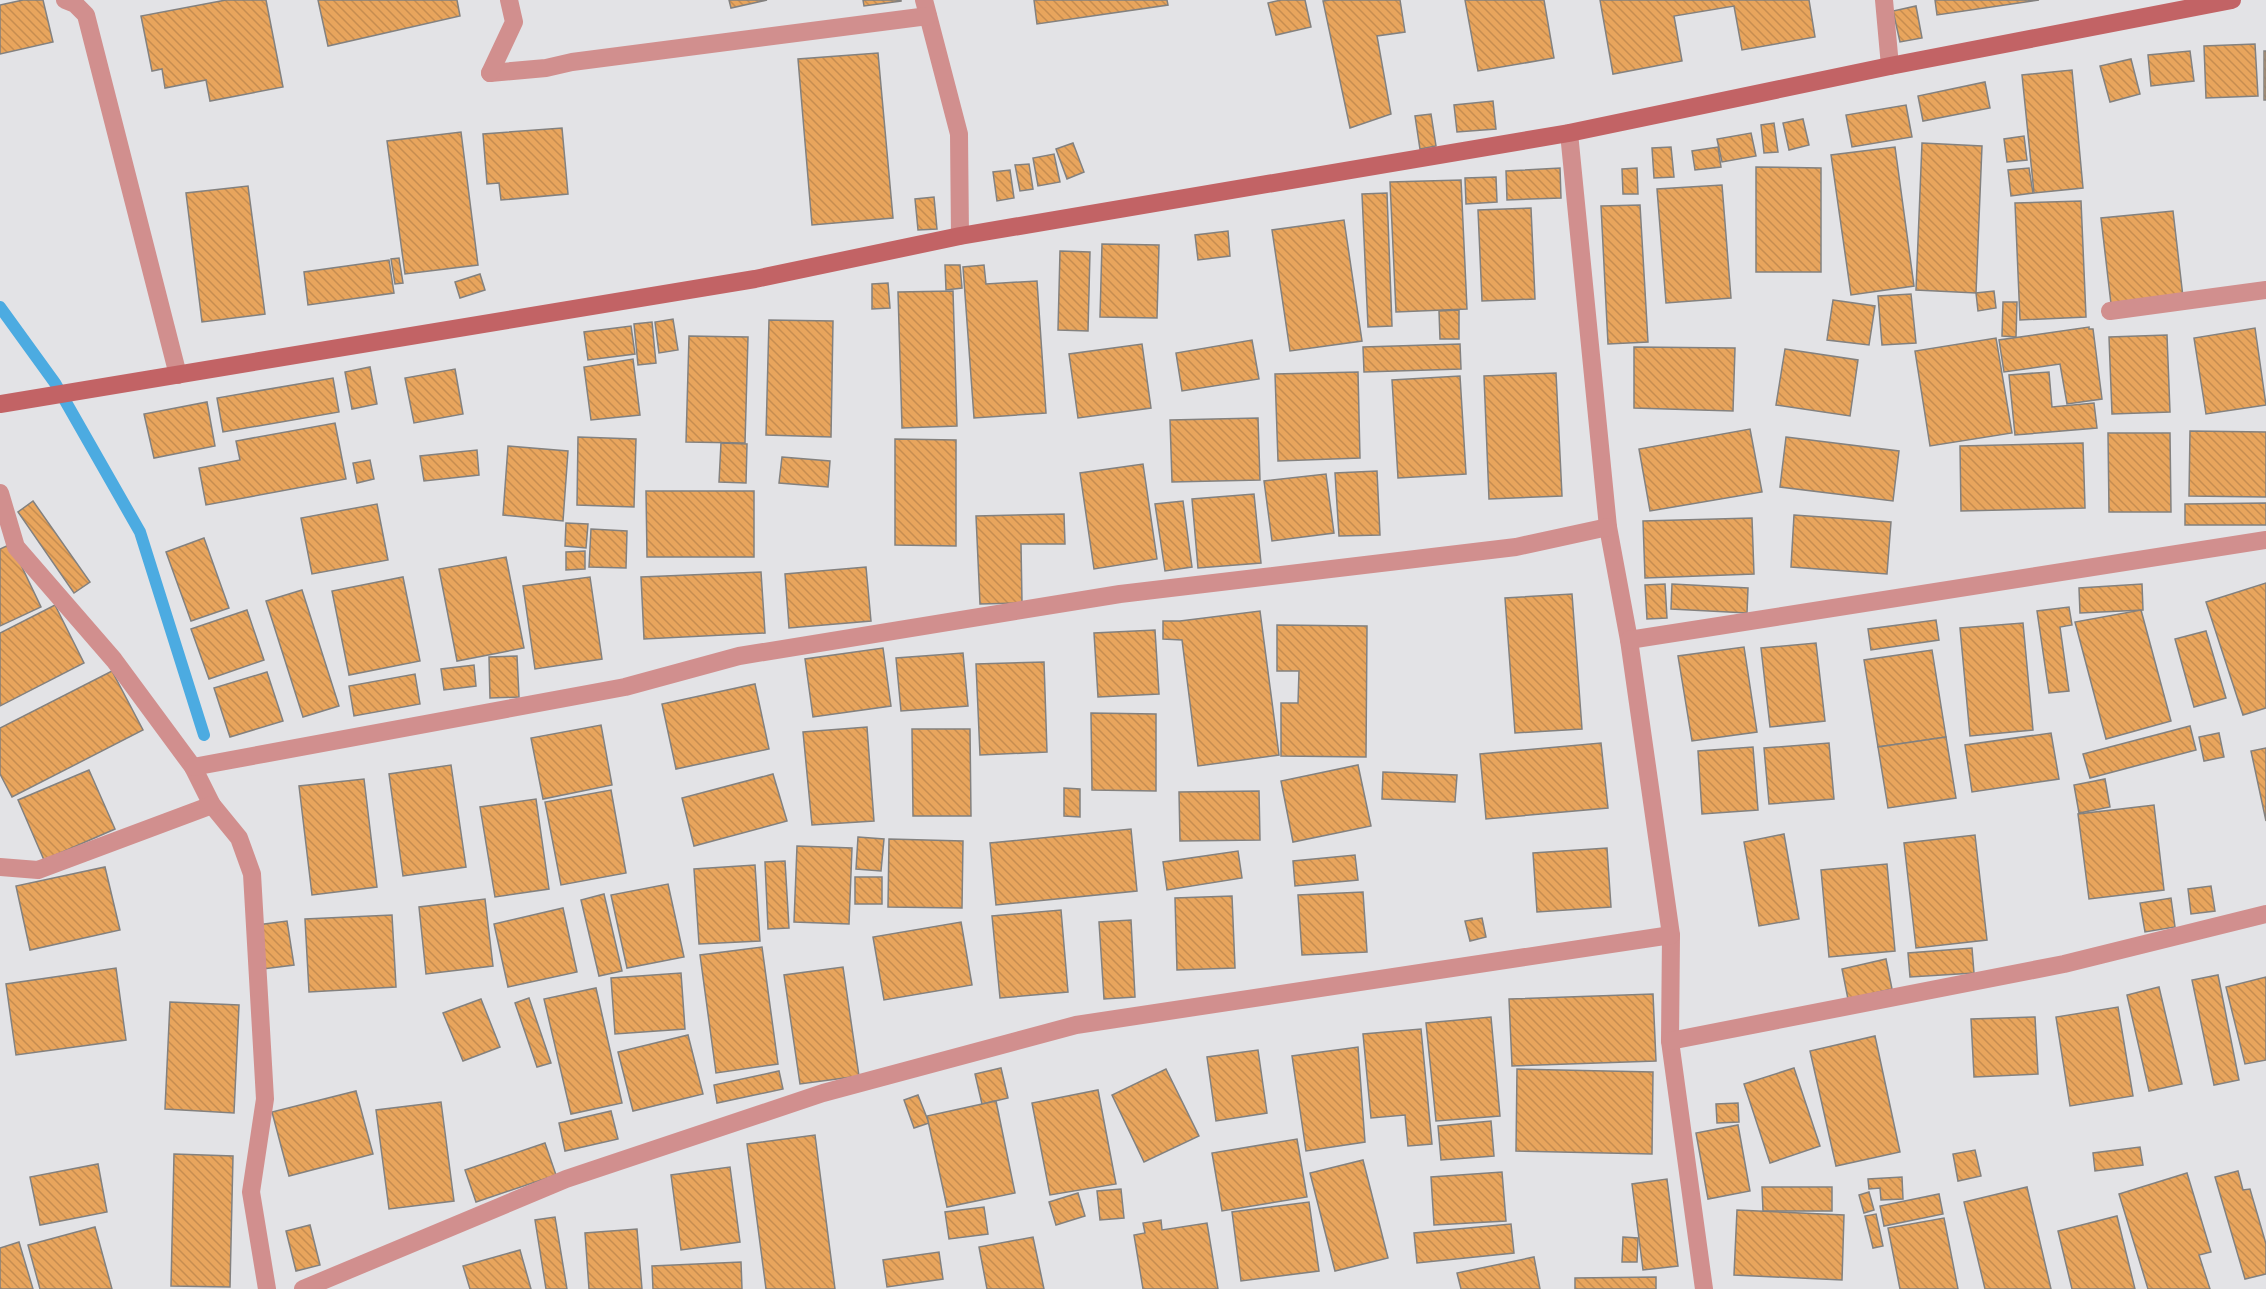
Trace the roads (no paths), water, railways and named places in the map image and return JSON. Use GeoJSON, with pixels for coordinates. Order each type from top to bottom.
{"type":"FeatureCollection","features":[{"type":"Feature","properties":{"kind":"street"},"geometry":{"type":"LineString","coordinates":[[65,0],[75,4],[86,15],[91,31],[178,375]]}},
{"type":"Feature","properties":{"kind":"street"},"geometry":{"type":"LineString","coordinates":[[509,0],[514,22],[490,73],[546,68],[572,62],[926,8],[959,134],[960,236]]}},
{"type":"Feature","properties":{"kind":"street"},"geometry":{"type":"LineString","coordinates":[[1884,0],[1890,66]]}},
{"type":"Feature","properties":{"kind":"street"},"geometry":{"type":"LineString","coordinates":[[0,404],[754,279],[960,236],[1569,133],[1890,66],[2232,0]]}},
{"type":"Feature","properties":{"kind":"street"},"geometry":{"type":"LineString","coordinates":[[1569,133],[1608,526],[1629,640],[1671,935],[1670,1041],[1704,1289]]}},
{"type":"Feature","properties":{"kind":"street"},"geometry":{"type":"LineString","coordinates":[[2110,311],[2266,290]]}},
{"type":"Feature","properties":{"kind":"street"},"geometry":{"type":"LineString","coordinates":[[0,493],[16,547],[114,660],[193,767],[212,805],[238,838],[252,874],[265,1099],[251,1192],[267,1289]]}},
{"type":"Feature","properties":{"kind":"street"},"geometry":{"type":"LineString","coordinates":[[193,767],[624,687],[751,654],[1120,594],[1516,547],[1608,526]]}},
{"type":"Feature","properties":{"kind":"street"},"geometry":{"type":"LineString","coordinates":[[1629,640],[2266,540]]}},
{"type":"Feature","properties":{"kind":"street"},"geometry":{"type":"LineString","coordinates":[[0,867],[38,870],[212,805]]}},
{"type":"Feature","properties":{"kind":"street"},"geometry":{"type":"LineString","coordinates":[[1670,1041],[2064,964],[2266,914]]}},
{"type":"Feature","properties":{"kind":"street"},"geometry":{"type":"LineString","coordinates":[[303,1289],[566,1179],[823,1093],[1076,1025],[1671,935]]}},
{"type":"Feature","properties":{"kind":"waterway"},"geometry":{"type":"LineString","coordinates":[[0,307],[55,383],[140,532],[204,735]]}}]}
